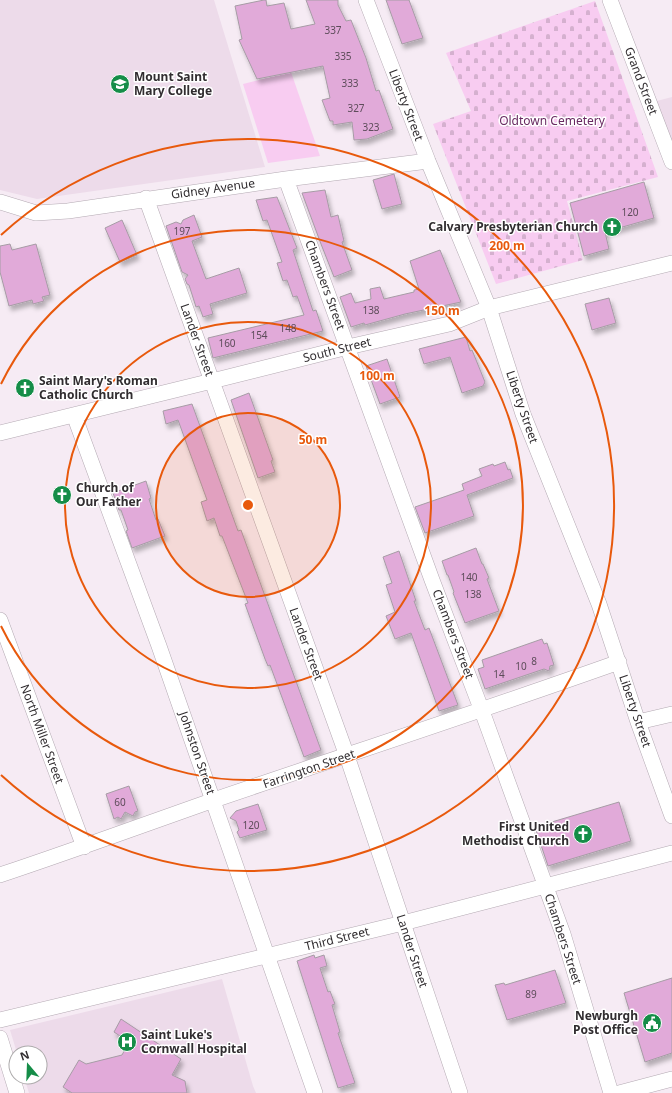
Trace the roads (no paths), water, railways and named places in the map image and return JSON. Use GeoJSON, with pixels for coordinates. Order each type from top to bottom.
{"type":"FeatureCollection","features":[{"type":"Feature","properties":{"kind":"street","name":"Liberty Street"},"geometry":{"type":"LineString","coordinates":[[366,0],[428,161],[489,308],[523,414],[599,604],[638,722],[672,816]]}},
{"type":"Feature","properties":{"kind":"street","name":"Grand Street"},"geometry":{"type":"LineString","coordinates":[[610,0],[672,162]]}},
{"type":"Feature","properties":{"kind":"street","name":"Gidney Avenue"},"geometry":{"type":"LineString","coordinates":[[0,202],[36,213],[68,211],[146,198],[428,161]]}},
{"type":"Feature","properties":{"kind":"street","name":"Chambers Street"},"geometry":{"type":"LineString","coordinates":[[286,179],[563,934],[611,1093]]}},
{"type":"Feature","properties":{"kind":"street","name":"Lander Street"},"geometry":{"type":"LineString","coordinates":[[146,198],[347,756],[460,1093]]}},
{"type":"Feature","properties":{"kind":"street","name":"South Street"},"geometry":{"type":"LineString","coordinates":[[0,432],[212,382],[348,347],[449,324],[489,308],[672,263]]}},
{"type":"Feature","properties":{"kind":"street","name":"Johnston Street"},"geometry":{"type":"LineString","coordinates":[[74,414],[159,646],[315,1093]]}},
{"type":"Feature","properties":{"kind":"street","name":"North Miller Street"},"geometry":{"type":"LineString","coordinates":[[0,620],[84,847]]}},
{"type":"Feature","properties":{"kind":"street","name":"Farrington Street"},"geometry":{"type":"LineString","coordinates":[[0,875],[213,801],[482,711],[619,662]]}},
{"type":"Feature","properties":{"kind":"street"},"geometry":{"type":"LineString","coordinates":[[638,722],[672,714]]}},
{"type":"Feature","properties":{"kind":"street","name":"Third Street"},"geometry":{"type":"LineString","coordinates":[[0,1020],[403,923],[672,853]]}},
{"type":"Feature","properties":{"kind":"street"},"geometry":{"type":"LineString","coordinates":[[0,1038],[17,1093]]}},
{"type":"Feature","properties":{"kind":"street"},"geometry":{"type":"LineString","coordinates":[[619,1093],[672,1079]]}},
{"type":"Feature","properties":{"kind":"place","name":"Mount Saint Mary College"},"geometry":{"type":"Point","coordinates":[120,84]}},
{"type":"Feature","properties":{"kind":"place","name":"Calvary Presbyterian Church"},"geometry":{"type":"Point","coordinates":[612,227]}},
{"type":"Feature","properties":{"kind":"place","name":"Saint Mary's Roman Catholic Church"},"geometry":{"type":"Point","coordinates":[25,388]}},
{"type":"Feature","properties":{"kind":"place","name":"Church of Our Father"},"geometry":{"type":"Point","coordinates":[62,495]}},
{"type":"Feature","properties":{"kind":"place","name":"First United Methodist Church"},"geometry":{"type":"Point","coordinates":[583,834]}},
{"type":"Feature","properties":{"kind":"place","name":"Newburgh Post Office"},"geometry":{"type":"Point","coordinates":[652,1023]}},
{"type":"Feature","properties":{"kind":"place","name":"Saint Luke's Cornwall Hospital"},"geometry":{"type":"Point","coordinates":[127,1042]}},
{"type":"Feature","properties":{"kind":"park label","name":"Oldtown Cemetery"},"geometry":{"type":"Point","coordinates":[552,121]}}]}
